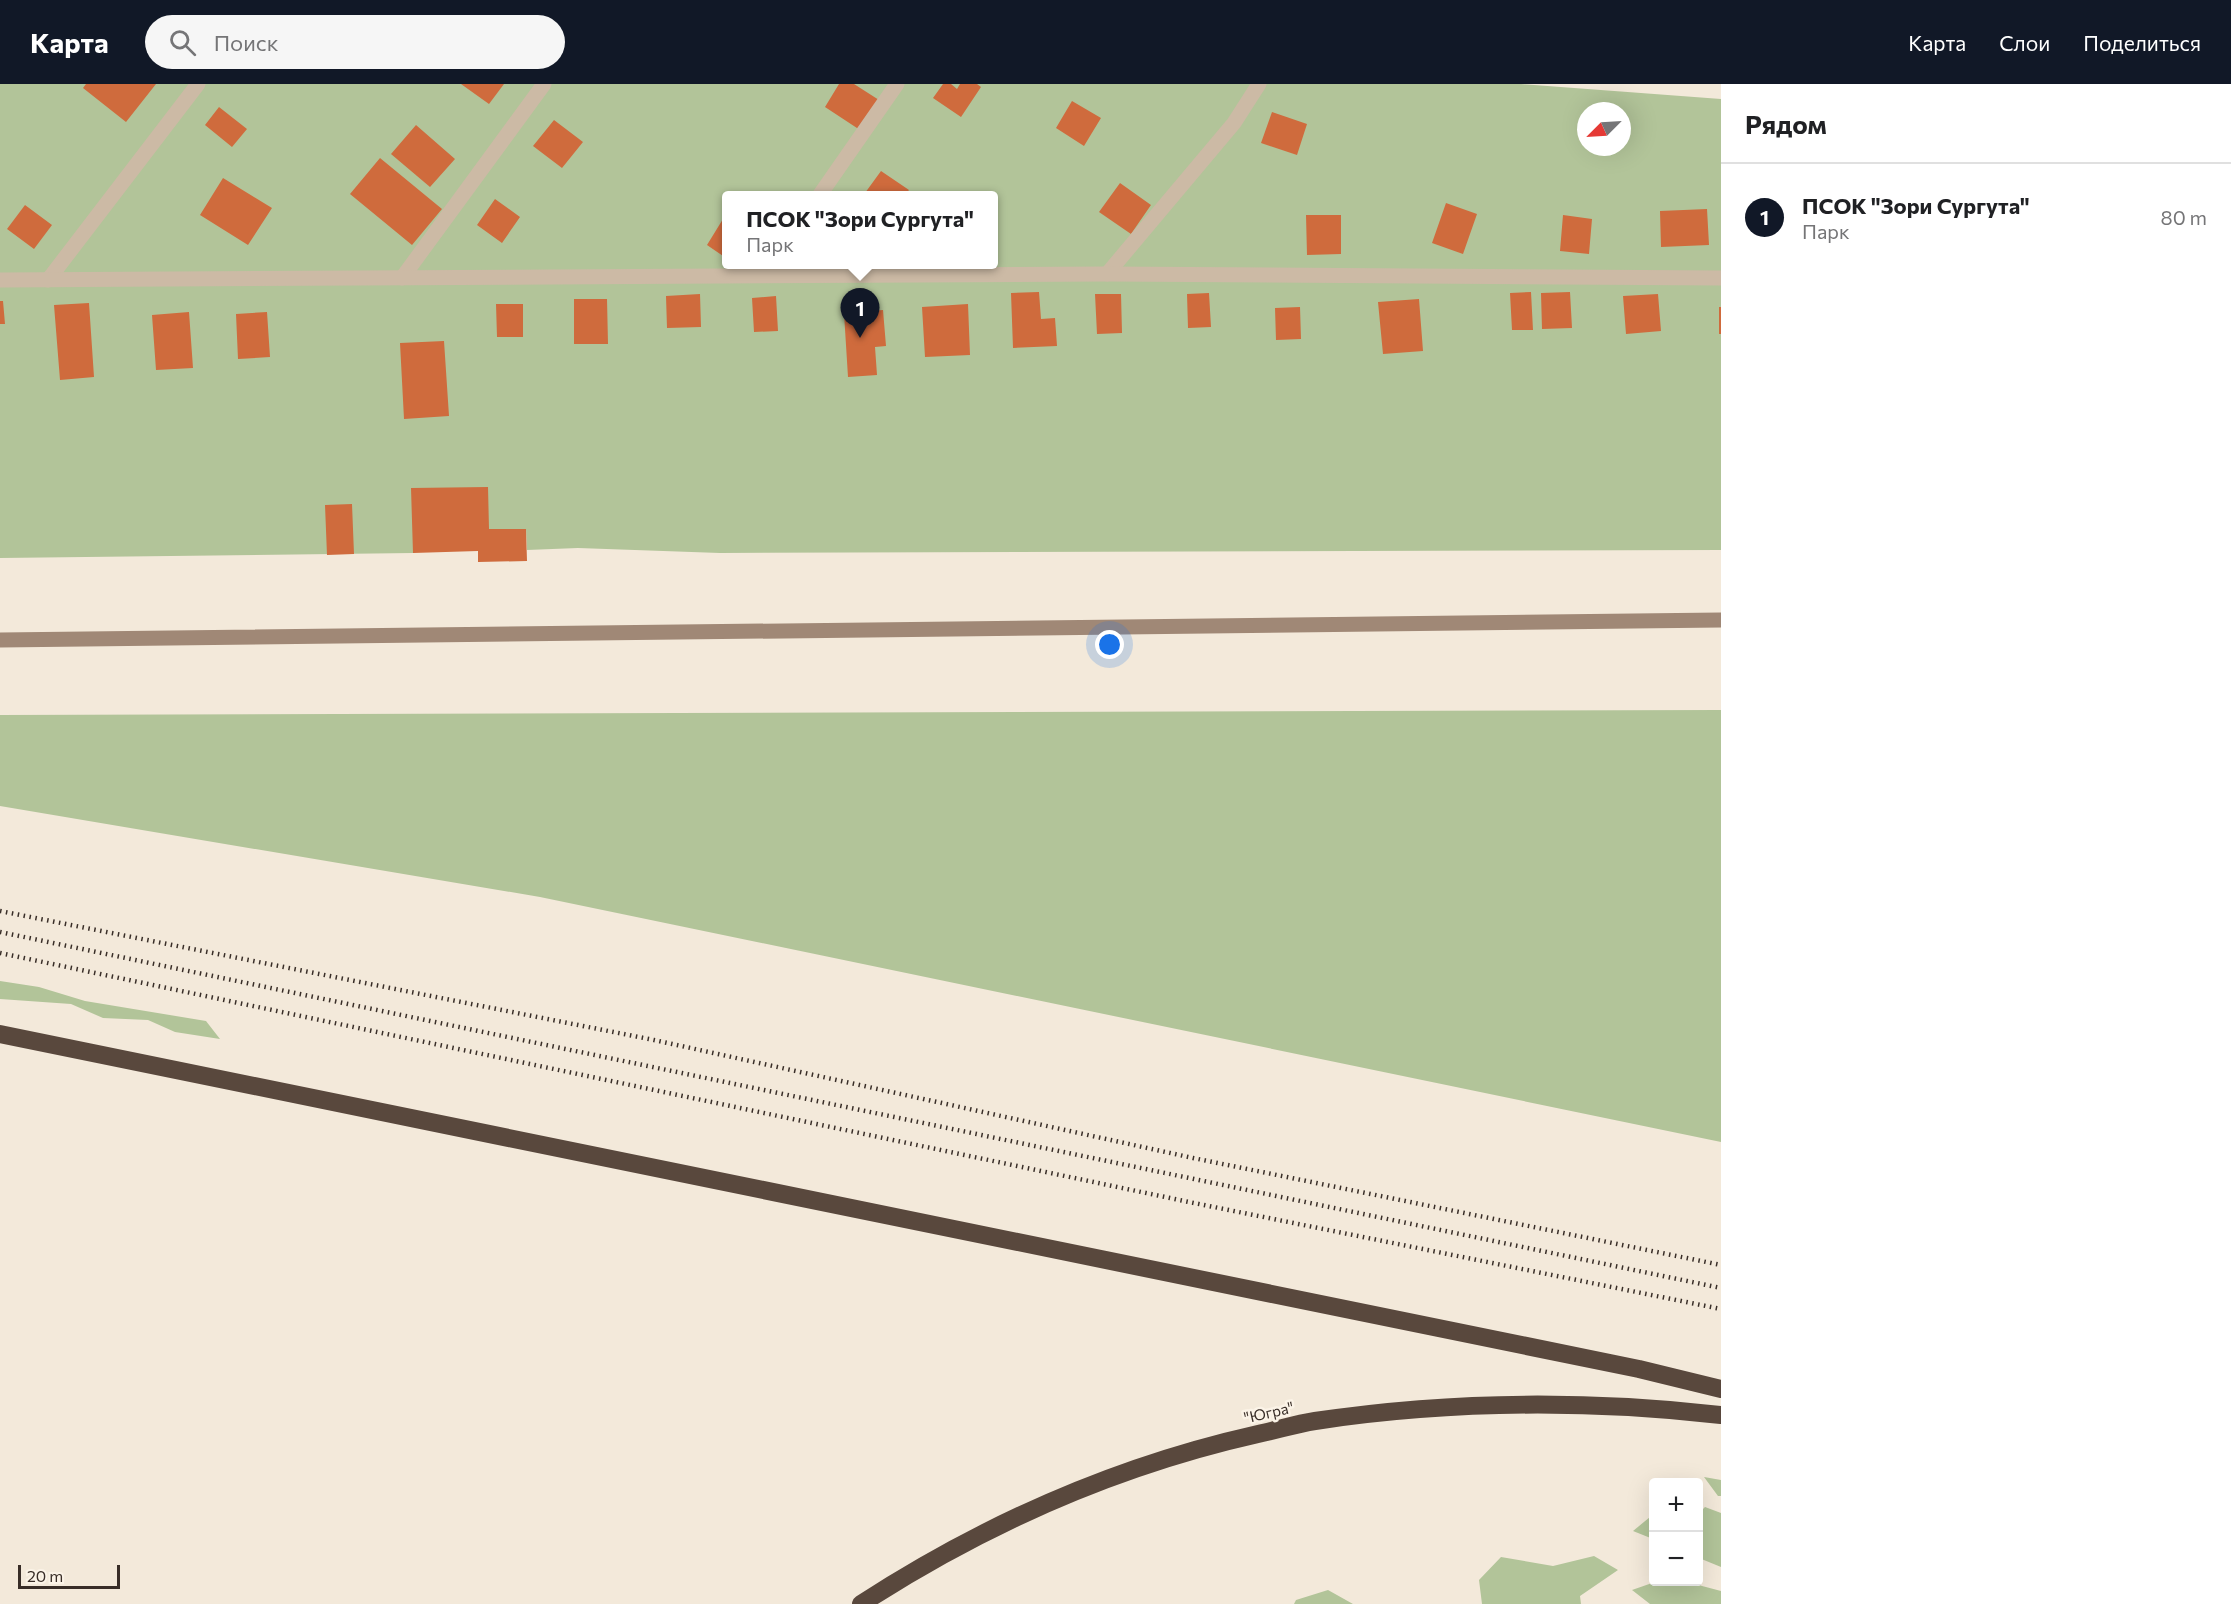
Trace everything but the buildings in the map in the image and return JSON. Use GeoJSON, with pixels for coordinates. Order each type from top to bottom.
{"type":"FeatureCollection","features":[{"type":"Feature","properties":{"kind":"highway"},"geometry":{"type":"LineString","coordinates":[[0,1034],[1640,1369],[1721,1389]]}},
{"type":"Feature","properties":{"kind":"highway","name":"\"Югра\""},"geometry":{"type":"LineString","coordinates":[[861,1604],[973,1538],[1065,1495],[1126,1471],[1216,1443],[1314,1421],[1405,1410],[1513,1405],[1660,1408],[1721,1415]]}},
{"type":"Feature","properties":{"kind":"main road"},"geometry":{"type":"LineString","coordinates":[[0,640],[1721,620]]}},
{"type":"Feature","properties":{"kind":"street"},"geometry":{"type":"LineString","coordinates":[[48,280],[198,84]]}},
{"type":"Feature","properties":{"kind":"street"},"geometry":{"type":"LineString","coordinates":[[402,278],[544,84]]}},
{"type":"Feature","properties":{"kind":"street"},"geometry":{"type":"LineString","coordinates":[[822,191],[897,84]]}},
{"type":"Feature","properties":{"kind":"street"},"geometry":{"type":"LineString","coordinates":[[1107,274],[1234,123],[1259,84]]}},
{"type":"Feature","properties":{"kind":"street"},"geometry":{"type":"LineString","coordinates":[[0,280],[402,278],[767,270],[1721,278]]}},
{"type":"Feature","properties":{"kind":"green space"},"geometry":{"type":"Polygon","coordinates":[[[0,84],[1521,84],[1721,99],[1721,550],[720,553],[578,548],[527,550],[526,529],[489,530],[413,553],[0,558],[0,84]]]}},
{"type":"Feature","properties":{"kind":"green space"},"geometry":{"type":"Polygon","coordinates":[[[1721,710],[1721,1142],[540,897],[0,806],[0,715],[1721,710]]]}},
{"type":"Feature","properties":{"kind":"green space"},"geometry":{"type":"Polygon","coordinates":[[[0,981],[39,987],[85,1001],[206,1021],[220,1039],[175,1032],[148,1020],[103,1018],[71,1004],[0,999],[0,981]]]}},
{"type":"Feature","properties":{"kind":"green space"},"geometry":{"type":"Polygon","coordinates":[[[1704,1477],[1721,1480],[1721,1496],[1718,1496],[1704,1477]]]}},
{"type":"Feature","properties":{"kind":"green space"},"geometry":{"type":"Polygon","coordinates":[[[1705,1507],[1721,1513],[1721,1567],[1703,1560],[1703,1509],[1705,1507]]]}},
{"type":"Feature","properties":{"kind":"green space"},"geometry":{"type":"Polygon","coordinates":[[[1649,1518],[1649,1537],[1633,1531],[1649,1518]]]}},
{"type":"Feature","properties":{"kind":"green space"},"geometry":{"type":"Polygon","coordinates":[[[1594,1556],[1618,1570],[1580,1596],[1581,1604],[1482,1604],[1479,1580],[1501,1557],[1553,1566],[1594,1556]]]}},
{"type":"Feature","properties":{"kind":"green space"},"geometry":{"type":"Polygon","coordinates":[[[1649,1584],[1649,1586],[1702,1586],[1721,1591],[1721,1604],[1650,1604],[1632,1590],[1649,1584]]]}},
{"type":"Feature","properties":{"kind":"green space"},"geometry":{"type":"Polygon","coordinates":[[[1328,1590],[1353,1604],[1294,1604],[1296,1600],[1328,1590]]]}},
{"type":"Feature","properties":{"kind":"railway"},"geometry":{"type":"LineString","coordinates":[[0,911],[654,1040],[1193,1158],[1721,1265]]}},
{"type":"Feature","properties":{"kind":"railway"},"geometry":{"type":"LineString","coordinates":[[0,932],[1721,1288]]}},
{"type":"Feature","properties":{"kind":"railway"},"geometry":{"type":"LineString","coordinates":[[0,953],[1189,1202],[1721,1309]]}},
{"type":"Feature","properties":{"kind":"place","name":"ПСОК \"Зори Сургута\""},"geometry":{"type":"Point","coordinates":[860,338]}}]}
